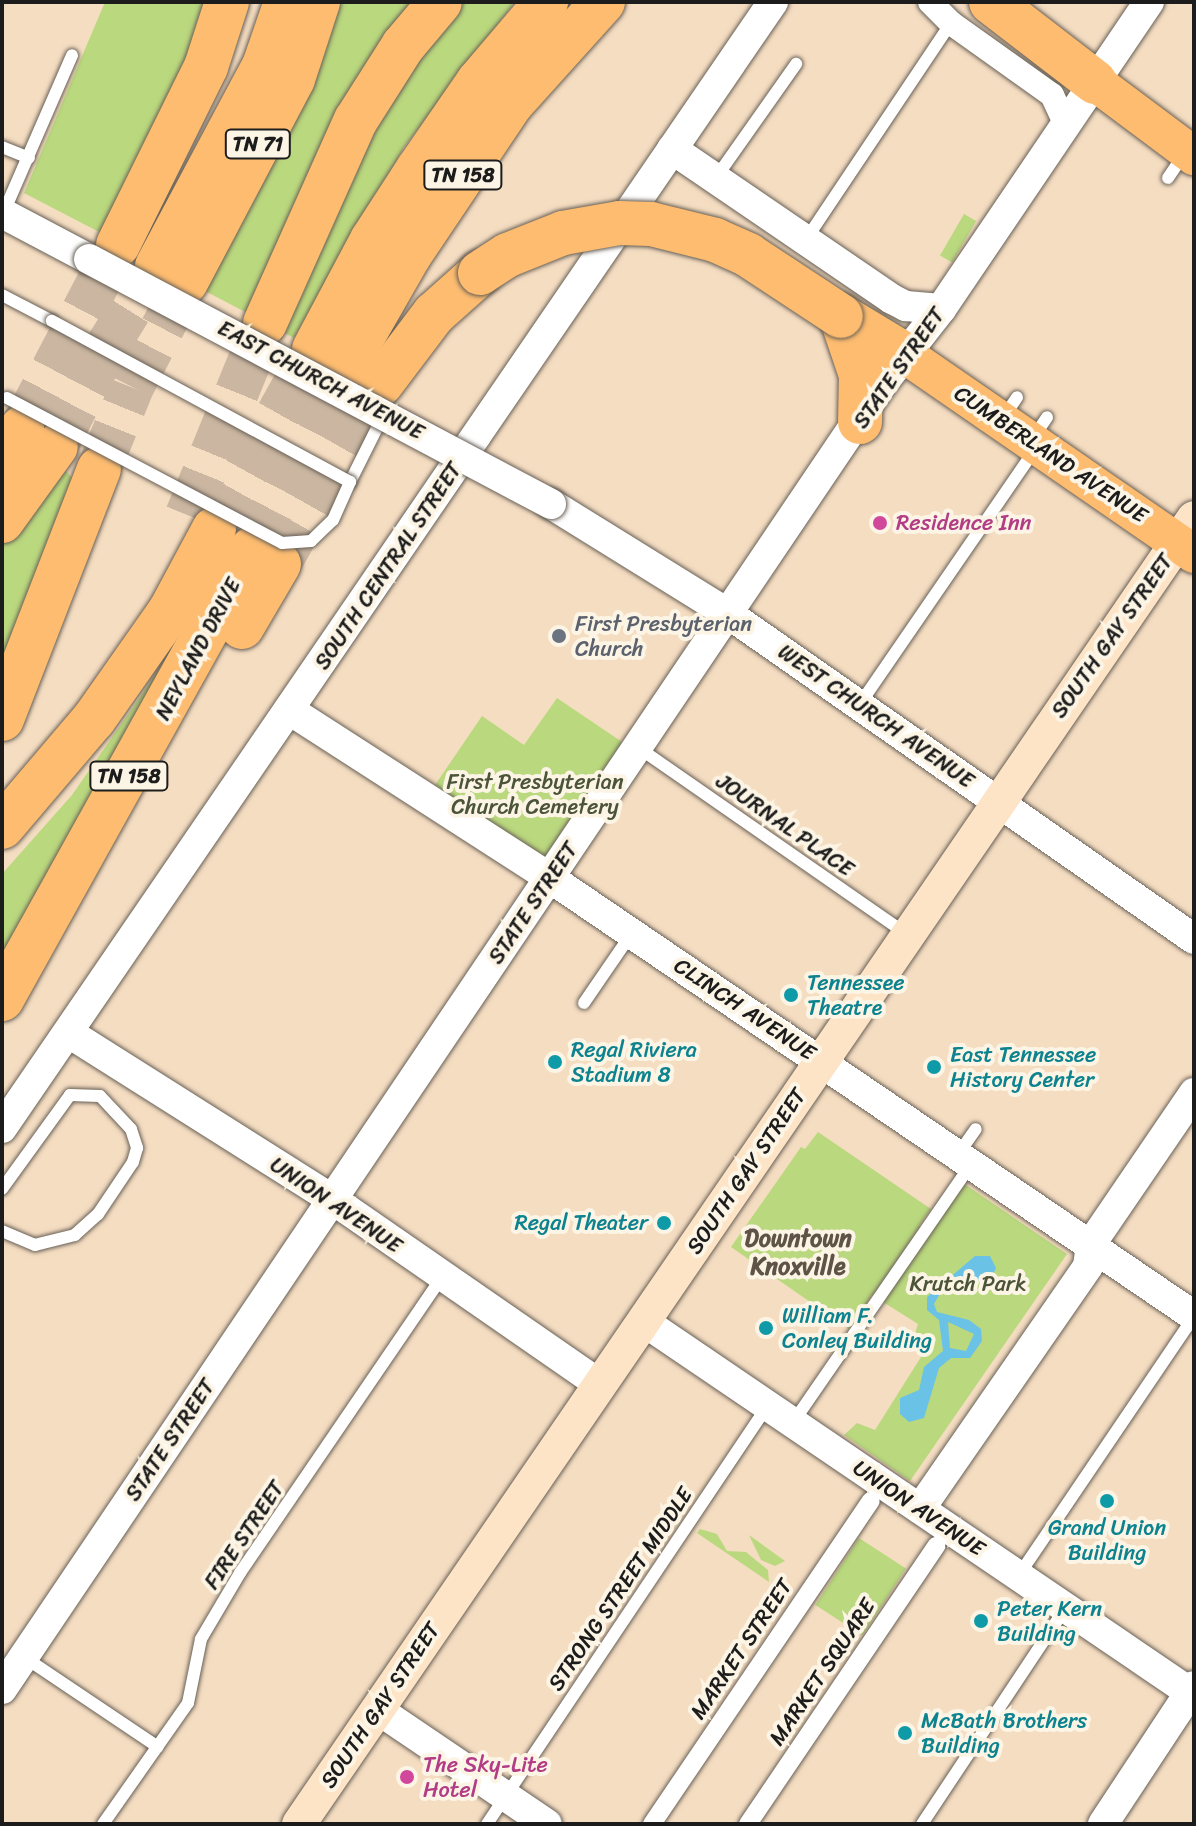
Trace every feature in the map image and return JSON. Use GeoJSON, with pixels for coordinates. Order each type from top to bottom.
{"type":"FeatureCollection","features":[{"type":"Feature","properties":{"kind":"highway"},"geometry":{"type":"LineString","coordinates":[[103,252],[206,67],[227,2]]}},
{"type":"Feature","properties":{"kind":"highway","name":"TN 71"},"geometry":{"type":"LineString","coordinates":[[286,2],[264,66],[172,274],[293,79],[318,2]]}},
{"type":"Feature","properties":{"kind":"highway"},"geometry":{"type":"LineString","coordinates":[[265,323],[356,120],[403,46],[440,2]]}},
{"type":"Feature","properties":{"kind":"highway","name":"TN 158"},"geometry":{"type":"LineString","coordinates":[[357,378],[372,240],[478,82],[546,2]]}},
{"type":"Feature","properties":{"kind":"highway","name":"TN 158"},"geometry":{"type":"LineString","coordinates":[[357,378],[409,256],[512,103],[603,2]]}},
{"type":"Feature","properties":{"kind":"highway"},"geometry":{"type":"LineString","coordinates":[[997,7],[1095,82]]}},
{"type":"Feature","properties":{"kind":"highway"},"geometry":{"type":"LineString","coordinates":[[357,378],[480,273],[508,255],[563,233],[620,223],[651,224],[715,240],[748,255],[907,356]]}},
{"type":"Feature","properties":{"kind":"highway"},"geometry":{"type":"LineString","coordinates":[[841,316],[861,375],[860,422]]}},
{"type":"Feature","properties":{"kind":"highway"},"geometry":{"type":"LineString","coordinates":[[2,521],[18,426]]}},
{"type":"Feature","properties":{"kind":"highway"},"geometry":{"type":"LineString","coordinates":[[2,719],[99,469]]}},
{"type":"Feature","properties":{"kind":"highway","name":"NEYLAND DRIVE"},"geometry":{"type":"LineString","coordinates":[[2,999],[105,820],[233,539],[121,646],[42,779],[6,823]]}},
{"type":"Feature","properties":{"kind":"main road"},"geometry":{"type":"LineString","coordinates":[[1095,82],[1182,161]]}},
{"type":"Feature","properties":{"kind":"main road","name":"CUMBERLAND AVENUE"},"geometry":{"type":"LineString","coordinates":[[907,356],[1027,424],[1189,538]]}},
{"type":"Feature","properties":{"kind":"main road","name":"SOUTH GAY STREET"},"geometry":{"type":"LineString","coordinates":[[299,1824],[997,802],[1189,538]]}},
{"type":"Feature","properties":{"kind":"street","name":"SOUTH CENTRAL STREET"},"geometry":{"type":"LineString","coordinates":[[2,1128],[291,711],[773,2]]}},
{"type":"Feature","properties":{"kind":"street"},"geometry":{"type":"LineString","coordinates":[[930,2],[951,23],[1052,95],[1066,125]]}},
{"type":"Feature","properties":{"kind":"street","name":"STATE STREET"},"geometry":{"type":"LineString","coordinates":[[2,1689],[860,422],[1015,212],[1066,125],[1149,2]]}},
{"type":"Feature","properties":{"kind":"street"},"geometry":{"type":"LineString","coordinates":[[672,149],[899,303],[941,309]]}},
{"type":"Feature","properties":{"kind":"street","name":"EAST CHURCH AVENUE"},"geometry":{"type":"LineString","coordinates":[[2,213],[103,252],[357,378],[551,504]]}},
{"type":"Feature","properties":{"kind":"street","name":"WEST CHURCH AVENUE"},"geometry":{"type":"LineString","coordinates":[[551,504],[730,615],[1194,939]]}},
{"type":"Feature","properties":{"kind":"street","name":"CLINCH AVENUE"},"geometry":{"type":"LineString","coordinates":[[291,711],[550,878],[822,1060],[969,1148],[1091,1244],[1194,1316]]}},
{"type":"Feature","properties":{"kind":"street","name":"UNION AVENUE"},"geometry":{"type":"LineString","coordinates":[[69,1033],[332,1199],[599,1384]]}},
{"type":"Feature","properties":{"kind":"street"},"geometry":{"type":"LineString","coordinates":[[920,1509],[1088,1266],[1091,1244],[1187,1112]]}},
{"type":"Feature","properties":{"kind":"street","name":"UNION AVENUE"},"geometry":{"type":"LineString","coordinates":[[643,1321],[1193,1691]]}},
{"type":"Feature","properties":{"kind":"street","name":"MARKET STREET"},"geometry":{"type":"LineString","coordinates":[[652,1824],[871,1501]]}},
{"type":"Feature","properties":{"kind":"street","name":"MARKET SQUARE"},"geometry":{"type":"LineString","coordinates":[[748,1824],[936,1546]]}},
{"type":"Feature","properties":{"kind":"street"},"geometry":{"type":"LineString","coordinates":[[1103,1824],[1193,1691]]}},
{"type":"Feature","properties":{"kind":"street"},"geometry":{"type":"LineString","coordinates":[[377,1709],[547,1824]]}},
{"type":"Feature","properties":{"kind":"lane"},"geometry":{"type":"LineString","coordinates":[[805,241],[951,23]]}},
{"type":"Feature","properties":{"kind":"lane"},"geometry":{"type":"LineString","coordinates":[[2,213],[29,158],[72,55]]}},
{"type":"Feature","properties":{"kind":"lane"},"geometry":{"type":"LineString","coordinates":[[715,179],[796,64]]}},
{"type":"Feature","properties":{"kind":"lane"},"geometry":{"type":"LineString","coordinates":[[2,147],[29,158]]}},
{"type":"Feature","properties":{"kind":"lane"},"geometry":{"type":"LineString","coordinates":[[2,295],[350,482]]}},
{"type":"Feature","properties":{"kind":"lane"},"geometry":{"type":"LineString","coordinates":[[18,426],[282,543],[311,541],[324,532],[350,482],[357,378]]}},
{"type":"Feature","properties":{"kind":"lane"},"geometry":{"type":"LineString","coordinates":[[860,704],[1027,424]]}},
{"type":"Feature","properties":{"kind":"lane","name":"JOURNAL PLACE"},"geometry":{"type":"LineString","coordinates":[[639,748],[907,935]]}},
{"type":"Feature","properties":{"kind":"lane"},"geometry":{"type":"LineString","coordinates":[[584,1003],[632,933]]}},
{"type":"Feature","properties":{"kind":"lane"},"geometry":{"type":"LineString","coordinates":[[2,1189],[70,1095],[100,1096],[131,1129],[137,1148],[133,1162],[98,1214],[75,1235],[35,1245],[2,1231]]}},
{"type":"Feature","properties":{"kind":"lane"},"geometry":{"type":"LineString","coordinates":[[794,1421],[969,1148]]}},
{"type":"Feature","properties":{"kind":"lane","name":"FIRE STREET"},"geometry":{"type":"LineString","coordinates":[[103,1824],[194,1693],[201,1639],[240,1573],[442,1277]]}},
{"type":"Feature","properties":{"kind":"lane"},"geometry":{"type":"LineString","coordinates":[[1019,1575],[1194,1316]]}},
{"type":"Feature","properties":{"kind":"lane","name":"STRONG STREET MIDDLE"},"geometry":{"type":"LineString","coordinates":[[487,1824],[768,1405]]}},
{"type":"Feature","properties":{"kind":"lane"},"geometry":{"type":"LineString","coordinates":[[922,1824],[1066,1607]]}},
{"type":"Feature","properties":{"kind":"lane"},"geometry":{"type":"LineString","coordinates":[[24,1657],[158,1747]]}},
{"type":"Feature","properties":{"kind":"green space"},"geometry":{"type":"Polygon","coordinates":[[[105,2],[207,2],[187,64],[101,233],[24,193],[105,2]]]}},
{"type":"Feature","properties":{"kind":"green space"},"geometry":{"type":"Polygon","coordinates":[[[340,2],[420,2],[251,315],[205,291],[309,92],[340,2]]]}},
{"type":"Feature","properties":{"kind":"green space"},"geometry":{"type":"Polygon","coordinates":[[[464,2],[515,2],[404,147],[294,338],[277,329],[357,150],[432,32],[464,2]]]}},
{"type":"Feature","properties":{"kind":"green space"},"geometry":{"type":"Polygon","coordinates":[[[964,214],[976,221],[952,263],[940,256],[964,214]]]}},
{"type":"Feature","properties":{"kind":"green space"},"geometry":{"type":"Polygon","coordinates":[[[57,461],[74,480],[2,682],[2,537],[57,461]]]}},
{"type":"Feature","properties":{"kind":"green space"},"geometry":{"type":"Polygon","coordinates":[[[181,638],[2,959],[2,874],[72,795],[181,638]]]}},
{"type":"Feature","properties":{"kind":"green space","name":"First Presbyterian Church Cemetery"},"geometry":{"type":"Polygon","coordinates":[[[557,698],[628,746],[549,863],[435,785],[482,716],[524,745],[557,698]]]}},
{"type":"Feature","properties":{"kind":"green space","name":"Krutch Park"},"geometry":{"type":"Polygon","coordinates":[[[818,1132],[931,1209],[919,1226],[929,1234],[963,1183],[1067,1254],[910,1481],[844,1435],[857,1423],[875,1430],[926,1349],[914,1337],[918,1324],[872,1295],[849,1329],[731,1247],[801,1147],[805,1149],[818,1132]]]}},
{"type":"Feature","properties":{"kind":"green space"},"geometry":{"type":"Polygon","coordinates":[[[700,1529],[717,1534],[727,1551],[746,1552],[768,1570],[769,1582],[697,1533],[700,1529]]]}},
{"type":"Feature","properties":{"kind":"green space"},"geometry":{"type":"Polygon","coordinates":[[[749,1535],[785,1561],[775,1566],[761,1560],[749,1535]]]}},
{"type":"Feature","properties":{"kind":"green space"},"geometry":{"type":"Polygon","coordinates":[[[859,1538],[906,1568],[862,1636],[815,1605],[859,1538]]]}},
{"type":"Feature","properties":{"kind":"water"},"geometry":{"type":"Polygon","coordinates":[[[975,1256],[990,1256],[996,1268],[992,1277],[941,1292],[934,1304],[937,1312],[969,1320],[981,1329],[982,1341],[970,1358],[951,1358],[939,1368],[924,1418],[909,1422],[900,1414],[900,1398],[919,1390],[924,1367],[943,1351],[939,1320],[927,1310],[927,1297],[975,1256]],[[948,1322],[950,1348],[966,1351],[974,1334],[948,1322]]]}},
{"type":"Feature","properties":{"kind":"tunnel"},"geometry":{"type":"LineString","coordinates":[[22,428],[118,245]]}},
{"type":"Feature","properties":{"kind":"tunnel"},"geometry":{"type":"LineString","coordinates":[[56,446],[106,348],[157,266]]}},
{"type":"Feature","properties":{"kind":"tunnel"},"geometry":{"type":"LineString","coordinates":[[99,469],[132,387],[186,282]]}},
{"type":"Feature","properties":{"kind":"tunnel"},"geometry":{"type":"LineString","coordinates":[[187,515],[265,323]]}},
{"type":"Feature","properties":{"kind":"tunnel"},"geometry":{"type":"LineString","coordinates":[[214,529],[314,349]]}},
{"type":"Feature","properties":{"kind":"tunnel"},"geometry":{"type":"LineString","coordinates":[[252,549],[346,366]]}},
{"type":"Feature","properties":{"kind":"tunnel"},"geometry":{"type":"LineString","coordinates":[[279,564],[381,384]]}},
{"type":"Feature","properties":{"kind":"place","name":"Residence Inn"},"geometry":{"type":"Point","coordinates":[880,523]}},
{"type":"Feature","properties":{"kind":"place","name":"First Presbyterian Church"},"geometry":{"type":"Point","coordinates":[559,636]}},
{"type":"Feature","properties":{"kind":"place","name":"Tennessee Theatre"},"geometry":{"type":"Point","coordinates":[791,995]}},
{"type":"Feature","properties":{"kind":"place","name":"Regal Riviera Stadium 8"},"geometry":{"type":"Point","coordinates":[555,1062]}},
{"type":"Feature","properties":{"kind":"place","name":"East Tennessee History Center"},"geometry":{"type":"Point","coordinates":[934,1067]}},
{"type":"Feature","properties":{"kind":"place","name":"Regal Theater"},"geometry":{"type":"Point","coordinates":[664,1223]}},
{"type":"Feature","properties":{"kind":"place","name":"William F. Conley Building"},"geometry":{"type":"Point","coordinates":[766,1328]}},
{"type":"Feature","properties":{"kind":"place","name":"Grand Union Building"},"geometry":{"type":"Point","coordinates":[1107,1501]}},
{"type":"Feature","properties":{"kind":"place","name":"Peter Kern Building"},"geometry":{"type":"Point","coordinates":[981,1621]}},
{"type":"Feature","properties":{"kind":"place","name":"McBath Brothers Building"},"geometry":{"type":"Point","coordinates":[905,1733]}},
{"type":"Feature","properties":{"kind":"place","name":"The Sky-Lite Hotel"},"geometry":{"type":"Point","coordinates":[407,1777]}},
{"type":"Feature","properties":{"kind":"district","name":"Downtown Knoxville"},"geometry":{"type":"Point","coordinates":[798,1253]}}]}
